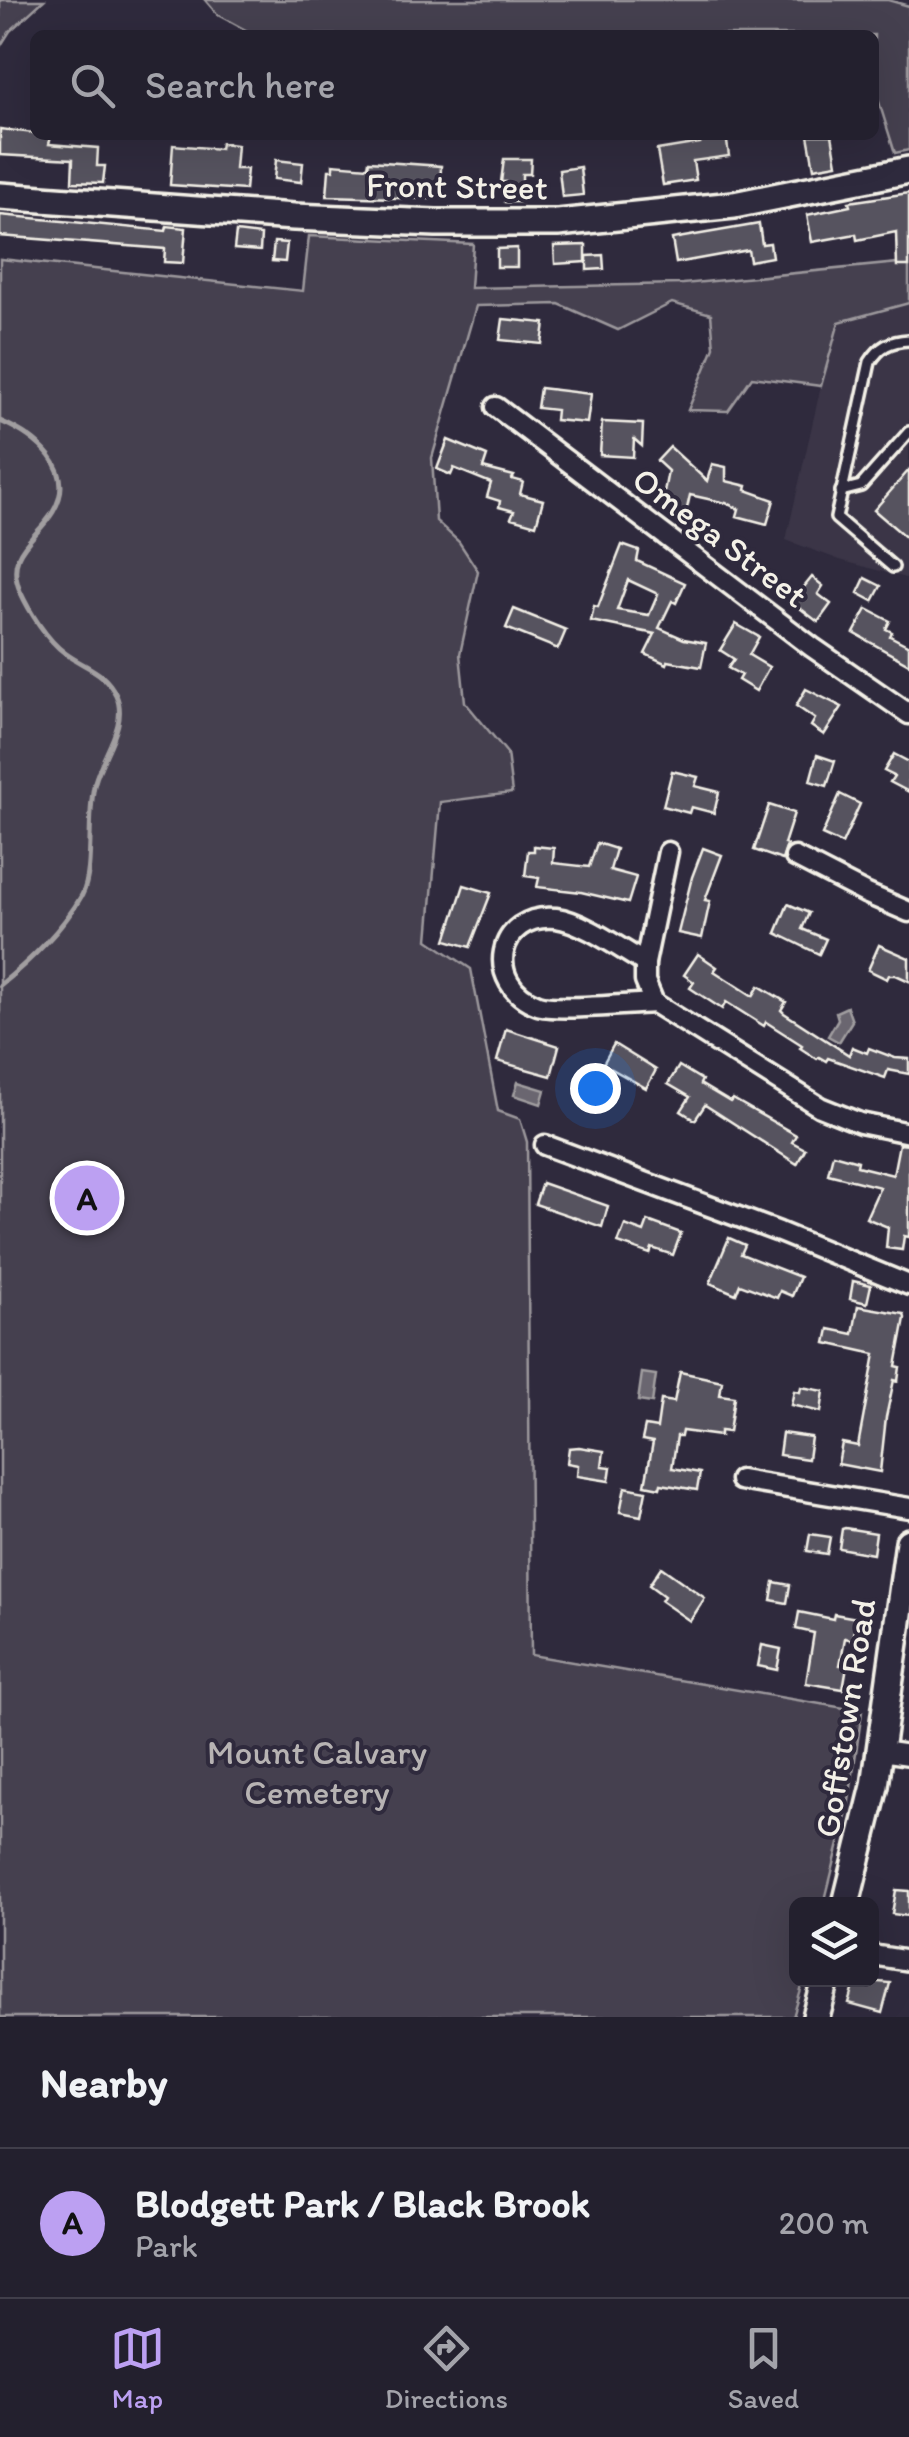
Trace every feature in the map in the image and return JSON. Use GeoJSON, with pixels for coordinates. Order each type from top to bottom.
{"type":"FeatureCollection","features":[{"type":"Feature","properties":{"kind":"main road","name":"Front Street"},"geometry":{"type":"LineString","coordinates":[[0,196],[294,217],[558,224],[734,205],[909,170]]}},
{"type":"Feature","properties":{"kind":"main road","name":"Goffstown Road"},"geometry":{"type":"LineString","coordinates":[[848,1897],[880,1750],[909,1542]]}},
{"type":"Feature","properties":{"kind":"main road"},"geometry":{"type":"LineString","coordinates":[[816,2017],[824,1987]]}},
{"type":"Feature","properties":{"kind":"street","name":"Omega Street"},"geometry":{"type":"LineString","coordinates":[[496,407],[812,648],[909,714]]}},
{"type":"Feature","properties":{"kind":"street"},"geometry":{"type":"LineString","coordinates":[[654,1003],[645,981],[645,962],[668,852]]}},
{"type":"Feature","properties":{"kind":"street"},"geometry":{"type":"LineString","coordinates":[[796,857],[909,912]]}},
{"type":"Feature","properties":{"kind":"street"},"geometry":{"type":"LineString","coordinates":[[645,962],[560,918],[539,918],[519,926],[508,938],[501,960],[506,977],[519,993],[540,1006],[654,1003],[820,1106],[860,1123],[909,1133]]}},
{"type":"Feature","properties":{"kind":"street"},"geometry":{"type":"LineString","coordinates":[[545,1145],[909,1285]]}},
{"type":"Feature","properties":{"kind":"street"},"geometry":{"type":"LineString","coordinates":[[740,1480],[909,1508]]}},
{"type":"Feature","properties":{"kind":"street"},"geometry":{"type":"LineString","coordinates":[[880,1750],[909,1755]]}},
{"type":"Feature","properties":{"kind":"street"},"geometry":{"type":"LineString","coordinates":[[879,1956],[909,1962]]}},
{"type":"Feature","properties":{"kind":"lane"},"geometry":{"type":"LineString","coordinates":[[892,567],[836,518],[870,362],[878,349],[894,341],[909,340]]}},
{"type":"Feature","properties":{"kind":"lane"},"geometry":{"type":"LineString","coordinates":[[841,491],[861,486],[909,432]]}},
{"type":"Feature","properties":{"kind":"shaded area"},"geometry":{"type":"Polygon","coordinates":[[[909,303],[909,579],[786,540],[839,322],[909,303]]]}},
{"type":"Feature","properties":{"kind":"shaded area"},"geometry":{"type":"Polygon","coordinates":[[[847,1007],[852,1021],[839,1042],[828,1036],[838,1019],[836,1012],[847,1007]]]}},
{"type":"Feature","properties":{"kind":"shaded area"},"geometry":{"type":"Polygon","coordinates":[[[518,1082],[545,1090],[541,1104],[514,1095],[518,1082]]]}},
{"type":"Feature","properties":{"kind":"shaded area"},"geometry":{"type":"Polygon","coordinates":[[[642,1373],[656,1375],[652,1403],[638,1401],[642,1373]]]}},
{"type":"Feature","properties":{"kind":"green space"},"geometry":{"type":"Polygon","coordinates":[[[0,0],[44,0],[10,31],[0,47],[0,0]]]}},
{"type":"Feature","properties":{"kind":"green space"},"geometry":{"type":"Polygon","coordinates":[[[205,0],[888,0],[909,6],[909,150],[895,153],[879,102],[879,30],[246,30],[218,15],[205,0]]]}},
{"type":"Feature","properties":{"kind":"green space","name":"Mount Calvary Cemetery"},"geometry":{"type":"Polygon","coordinates":[[[309,236],[473,244],[470,288],[683,284],[909,262],[909,303],[839,322],[821,386],[752,377],[728,411],[688,410],[714,347],[711,314],[672,303],[618,330],[559,304],[476,306],[432,458],[436,521],[459,542],[478,571],[460,654],[465,702],[507,753],[512,793],[440,802],[428,940],[471,969],[498,1111],[520,1119],[527,1142],[531,1655],[862,1711],[848,1808],[826,1897],[789,1897],[789,1987],[802,1987],[793,2017],[0,2017],[0,259],[303,291],[309,236]]]}},
{"type":"Feature","properties":{"kind":"building"},"geometry":{"type":"Polygon","coordinates":[[[0,129],[30,133],[30,140],[50,140],[49,144],[98,148],[97,166],[105,166],[103,183],[72,182],[73,159],[0,155],[0,129]]]}},
{"type":"Feature","properties":{"kind":"building"},"geometry":{"type":"Polygon","coordinates":[[[699,140],[727,140],[729,156],[693,161],[696,180],[663,185],[657,150],[700,143],[699,140]]]}},
{"type":"Feature","properties":{"kind":"building"},"geometry":{"type":"Polygon","coordinates":[[[809,140],[833,140],[837,164],[814,168],[809,140]]]}},
{"type":"Feature","properties":{"kind":"building"},"geometry":{"type":"Polygon","coordinates":[[[221,143],[237,145],[235,169],[247,169],[245,190],[170,185],[173,145],[220,149],[221,143]]]}},
{"type":"Feature","properties":{"kind":"building"},"geometry":{"type":"Polygon","coordinates":[[[504,159],[531,159],[530,174],[522,174],[522,202],[505,202],[505,182],[501,182],[504,159]]]}},
{"type":"Feature","properties":{"kind":"building"},"geometry":{"type":"Polygon","coordinates":[[[276,160],[303,163],[301,182],[274,179],[276,160]]]}},
{"type":"Feature","properties":{"kind":"building"},"geometry":{"type":"Polygon","coordinates":[[[369,161],[441,166],[440,190],[432,189],[432,199],[327,196],[333,164],[368,167],[369,161]]]}},
{"type":"Feature","properties":{"kind":"building"},"geometry":{"type":"Polygon","coordinates":[[[580,167],[583,195],[562,197],[559,170],[580,167]]]}},
{"type":"Feature","properties":{"kind":"building"},"geometry":{"type":"Polygon","coordinates":[[[909,193],[909,266],[897,266],[896,232],[857,240],[856,234],[812,242],[807,215],[850,206],[849,202],[909,193]]]}},
{"type":"Feature","properties":{"kind":"building"},"geometry":{"type":"Polygon","coordinates":[[[0,215],[166,231],[167,226],[186,228],[183,263],[164,262],[165,249],[0,236],[0,215]]]}},
{"type":"Feature","properties":{"kind":"building"},"geometry":{"type":"Polygon","coordinates":[[[759,224],[762,244],[770,243],[772,257],[750,261],[748,250],[676,263],[672,239],[759,224]]]}},
{"type":"Feature","properties":{"kind":"building"},"geometry":{"type":"Polygon","coordinates":[[[236,232],[261,235],[260,251],[234,249],[236,232]]]}},
{"type":"Feature","properties":{"kind":"building"},"geometry":{"type":"Polygon","coordinates":[[[274,242],[287,243],[285,262],[272,261],[274,242]]]}},
{"type":"Feature","properties":{"kind":"building"},"geometry":{"type":"Polygon","coordinates":[[[586,245],[586,262],[555,264],[554,246],[586,245]]]}},
{"type":"Feature","properties":{"kind":"building"},"geometry":{"type":"Polygon","coordinates":[[[517,248],[517,267],[497,267],[497,249],[517,248]]]}},
{"type":"Feature","properties":{"kind":"building"},"geometry":{"type":"Polygon","coordinates":[[[603,255],[604,269],[587,270],[587,256],[603,255]]]}},
{"type":"Feature","properties":{"kind":"building"},"geometry":{"type":"Polygon","coordinates":[[[503,319],[545,323],[542,344],[500,340],[503,319]]]}},
{"type":"Feature","properties":{"kind":"building"},"geometry":{"type":"Polygon","coordinates":[[[540,388],[591,394],[587,423],[555,420],[556,410],[537,408],[540,388]]]}},
{"type":"Feature","properties":{"kind":"building"},"geometry":{"type":"Polygon","coordinates":[[[602,422],[643,424],[642,446],[634,439],[633,457],[600,455],[602,422]]]}},
{"type":"Feature","properties":{"kind":"building"},"geometry":{"type":"Polygon","coordinates":[[[448,440],[487,456],[483,468],[514,476],[512,479],[523,482],[520,494],[543,500],[536,525],[511,518],[514,511],[499,507],[500,501],[487,497],[491,483],[454,468],[451,475],[437,469],[448,440]]]}},
{"type":"Feature","properties":{"kind":"building"},"geometry":{"type":"Polygon","coordinates":[[[670,447],[707,481],[712,464],[726,467],[726,481],[747,486],[746,490],[774,500],[767,524],[737,516],[739,509],[726,503],[690,495],[686,513],[661,508],[668,471],[657,461],[670,447]]]}},
{"type":"Feature","properties":{"kind":"building"},"geometry":{"type":"Polygon","coordinates":[[[909,470],[909,540],[874,510],[909,470]]]}},
{"type":"Feature","properties":{"kind":"building"},"geometry":{"type":"Polygon","coordinates":[[[622,545],[639,551],[637,561],[685,583],[659,628],[706,643],[701,667],[668,661],[667,664],[645,654],[655,634],[591,621],[594,606],[598,607],[622,545]],[[628,580],[617,610],[649,615],[658,594],[628,580]]]}},
{"type":"Feature","properties":{"kind":"building"},"geometry":{"type":"Polygon","coordinates":[[[812,577],[823,586],[818,594],[831,604],[818,622],[792,602],[812,577]]]}},
{"type":"Feature","properties":{"kind":"building"},"geometry":{"type":"Polygon","coordinates":[[[865,578],[881,586],[873,601],[858,593],[865,578]]]}},
{"type":"Feature","properties":{"kind":"building"},"geometry":{"type":"Polygon","coordinates":[[[514,609],[566,630],[558,649],[506,628],[514,609]]]}},
{"type":"Feature","properties":{"kind":"building"},"geometry":{"type":"Polygon","coordinates":[[[867,609],[890,621],[886,629],[892,632],[890,636],[909,646],[909,664],[854,633],[867,609]]]}},
{"type":"Feature","properties":{"kind":"building"},"geometry":{"type":"Polygon","coordinates":[[[736,624],[759,637],[749,655],[769,667],[756,691],[738,680],[741,675],[728,668],[734,659],[720,650],[736,624]]]}},
{"type":"Feature","properties":{"kind":"building"},"geometry":{"type":"Polygon","coordinates":[[[806,689],[842,707],[824,735],[811,726],[815,719],[796,706],[806,689]]]}},
{"type":"Feature","properties":{"kind":"building"},"geometry":{"type":"Polygon","coordinates":[[[894,754],[909,762],[909,792],[890,782],[894,776],[884,771],[894,754]]]}},
{"type":"Feature","properties":{"kind":"building"},"geometry":{"type":"Polygon","coordinates":[[[817,755],[835,761],[827,786],[810,781],[817,755]]]}},
{"type":"Feature","properties":{"kind":"building"},"geometry":{"type":"Polygon","coordinates":[[[672,771],[698,777],[695,786],[719,792],[714,813],[691,807],[689,813],[663,806],[672,771]]]}},
{"type":"Feature","properties":{"kind":"building"},"geometry":{"type":"Polygon","coordinates":[[[840,794],[860,804],[842,844],[822,835],[840,794]]]}},
{"type":"Feature","properties":{"kind":"building"},"geometry":{"type":"Polygon","coordinates":[[[769,805],[794,813],[782,860],[754,850],[769,805]]]}},
{"type":"Feature","properties":{"kind":"building"},"geometry":{"type":"Polygon","coordinates":[[[597,843],[616,849],[610,870],[636,877],[628,903],[537,887],[539,878],[525,876],[528,851],[534,851],[534,846],[554,848],[553,863],[589,867],[597,843]]]}},
{"type":"Feature","properties":{"kind":"building"},"geometry":{"type":"Polygon","coordinates":[[[703,848],[722,855],[705,900],[710,901],[702,938],[678,933],[703,848]]]}},
{"type":"Feature","properties":{"kind":"building"},"geometry":{"type":"Polygon","coordinates":[[[464,885],[491,893],[470,947],[446,940],[464,885]]]}},
{"type":"Feature","properties":{"kind":"building"},"geometry":{"type":"Polygon","coordinates":[[[788,904],[809,913],[802,929],[826,939],[819,954],[776,933],[788,904]]]}},
{"type":"Feature","properties":{"kind":"building"},"geometry":{"type":"Polygon","coordinates":[[[879,945],[909,958],[909,981],[896,975],[887,979],[868,970],[879,945]]]}},
{"type":"Feature","properties":{"kind":"building"},"geometry":{"type":"Polygon","coordinates":[[[698,954],[717,967],[714,971],[753,996],[759,986],[786,1002],[781,1010],[784,1013],[849,1055],[852,1047],[867,1053],[869,1048],[909,1059],[909,1074],[888,1070],[885,1078],[828,1058],[817,1059],[766,1022],[764,1026],[726,1002],[722,1009],[690,988],[694,982],[684,975],[698,954]]]}},
{"type":"Feature","properties":{"kind":"building"},"geometry":{"type":"Polygon","coordinates":[[[506,1029],[559,1046],[551,1076],[497,1061],[506,1029]]]}},
{"type":"Feature","properties":{"kind":"building"},"geometry":{"type":"Polygon","coordinates":[[[614,1044],[656,1070],[646,1088],[603,1064],[614,1044]]]}},
{"type":"Feature","properties":{"kind":"building"},"geometry":{"type":"Polygon","coordinates":[[[679,1066],[730,1102],[733,1099],[796,1135],[792,1142],[805,1149],[797,1164],[705,1105],[695,1120],[681,1111],[690,1097],[668,1084],[679,1066]]]}},
{"type":"Feature","properties":{"kind":"building"},"geometry":{"type":"Polygon","coordinates":[[[899,1144],[909,1145],[909,1237],[904,1236],[902,1250],[886,1248],[888,1227],[866,1218],[880,1187],[828,1174],[833,1154],[858,1161],[857,1166],[893,1175],[899,1144]]]}},
{"type":"Feature","properties":{"kind":"building"},"geometry":{"type":"Polygon","coordinates":[[[542,1183],[608,1206],[602,1227],[535,1204],[542,1183]]]}},
{"type":"Feature","properties":{"kind":"building"},"geometry":{"type":"Polygon","coordinates":[[[648,1221],[681,1233],[673,1255],[652,1248],[650,1254],[618,1243],[625,1225],[644,1232],[648,1221]]]}},
{"type":"Feature","properties":{"kind":"building"},"geometry":{"type":"Polygon","coordinates":[[[729,1238],[745,1245],[741,1254],[800,1277],[792,1296],[780,1291],[777,1298],[740,1284],[736,1294],[710,1283],[729,1238]]]}},
{"type":"Feature","properties":{"kind":"building"},"geometry":{"type":"Polygon","coordinates":[[[853,1281],[871,1285],[867,1303],[850,1299],[853,1281]]]}},
{"type":"Feature","properties":{"kind":"building"},"geometry":{"type":"Polygon","coordinates":[[[858,1306],[904,1314],[905,1318],[896,1366],[900,1367],[898,1381],[894,1380],[886,1417],[880,1472],[838,1464],[842,1443],[858,1446],[875,1354],[826,1343],[829,1329],[853,1334],[858,1306]]]}},
{"type":"Feature","properties":{"kind":"building"},"geometry":{"type":"Polygon","coordinates":[[[680,1372],[722,1381],[720,1395],[734,1397],[729,1432],[720,1431],[720,1436],[682,1431],[677,1436],[672,1468],[700,1473],[697,1490],[645,1485],[653,1442],[642,1440],[645,1426],[657,1428],[661,1400],[674,1402],[680,1372]]]}},
{"type":"Feature","properties":{"kind":"building"},"geometry":{"type":"Polygon","coordinates":[[[801,1387],[824,1391],[821,1412],[791,1405],[794,1391],[800,1392],[801,1387]]]}},
{"type":"Feature","properties":{"kind":"building"},"geometry":{"type":"Polygon","coordinates":[[[782,1433],[811,1437],[808,1459],[779,1455],[782,1433]]]}},
{"type":"Feature","properties":{"kind":"building"},"geometry":{"type":"Polygon","coordinates":[[[569,1448],[604,1451],[602,1466],[611,1467],[609,1481],[577,1476],[578,1465],[567,1463],[569,1448]]]}},
{"type":"Feature","properties":{"kind":"building"},"geometry":{"type":"Polygon","coordinates":[[[625,1487],[646,1491],[641,1516],[620,1512],[625,1487]]]}},
{"type":"Feature","properties":{"kind":"building"},"geometry":{"type":"Polygon","coordinates":[[[845,1528],[876,1533],[873,1554],[839,1548],[845,1528]]]}},
{"type":"Feature","properties":{"kind":"building"},"geometry":{"type":"Polygon","coordinates":[[[810,1534],[830,1537],[827,1554],[807,1551],[810,1534]]]}},
{"type":"Feature","properties":{"kind":"building"},"geometry":{"type":"Polygon","coordinates":[[[661,1567],[705,1598],[690,1621],[661,1601],[664,1596],[649,1585],[661,1567]]]}},
{"type":"Feature","properties":{"kind":"building"},"geometry":{"type":"Polygon","coordinates":[[[774,1582],[790,1585],[787,1603],[771,1600],[774,1582]]]}},
{"type":"Feature","properties":{"kind":"building"},"geometry":{"type":"Polygon","coordinates":[[[799,1612],[833,1619],[834,1614],[857,1618],[853,1640],[845,1638],[840,1665],[847,1666],[843,1689],[806,1683],[814,1633],[796,1629],[799,1612]]]}},
{"type":"Feature","properties":{"kind":"building"},"geometry":{"type":"Polygon","coordinates":[[[762,1645],[781,1649],[777,1670],[758,1666],[762,1645]]]}},
{"type":"Feature","properties":{"kind":"building"},"geometry":{"type":"Polygon","coordinates":[[[896,1890],[909,1891],[909,1916],[892,1914],[896,1890]]]}},
{"type":"Feature","properties":{"kind":"building"},"geometry":{"type":"Polygon","coordinates":[[[890,1983],[882,2013],[849,2004],[854,1987],[890,1983]]]}},
{"type":"Feature","properties":{"kind":"waterway"},"geometry":{"type":"LineString","coordinates":[[0,421],[39,445],[57,468],[61,482],[53,512],[19,556],[16,577],[20,591],[52,641],[100,675],[116,695],[119,706],[117,728],[95,782],[88,871],[82,895],[45,944],[0,985]]}},
{"type":"Feature","properties":{"kind":"place","name":"Blodgett Park / Black Brook"},"geometry":{"type":"Point","coordinates":[87,1198]}}]}
